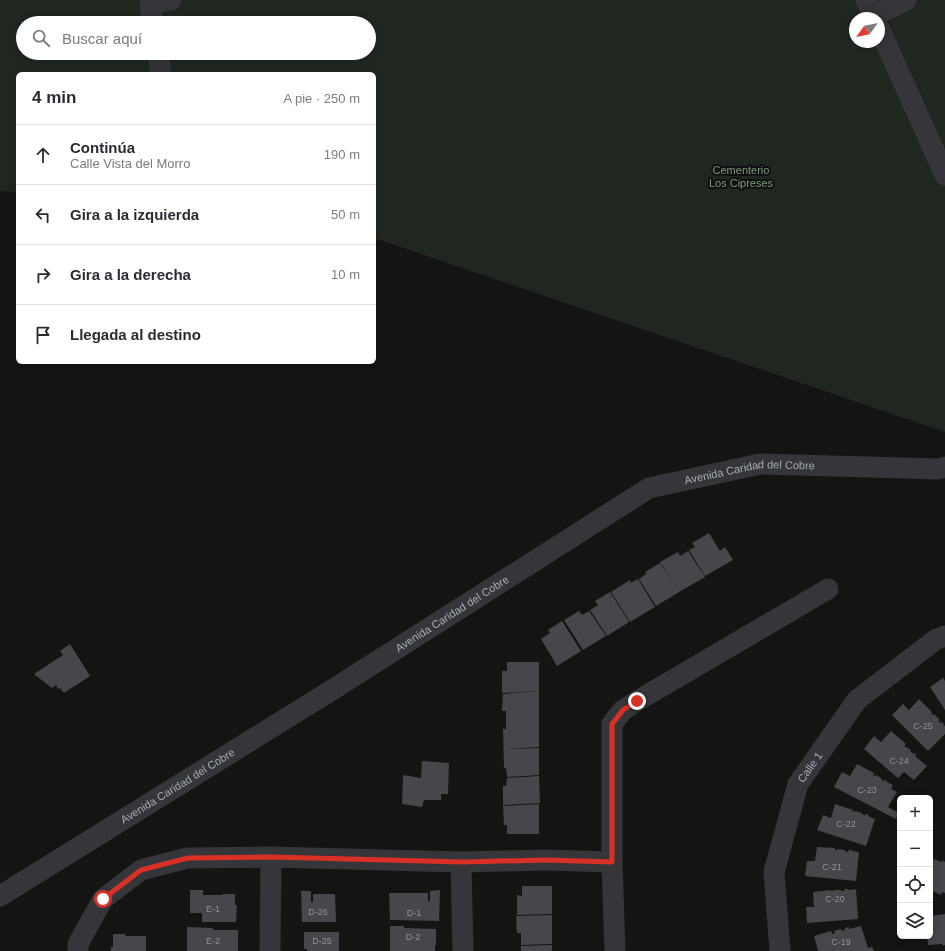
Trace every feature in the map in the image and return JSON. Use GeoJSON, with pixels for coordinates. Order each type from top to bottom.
{"type":"FeatureCollection","features":[{"type":"Feature","properties":{"kind":"street"},"geometry":{"type":"LineString","coordinates":[[152,16],[150,4],[171,0]]}},
{"type":"Feature","properties":{"kind":"street"},"geometry":{"type":"LineString","coordinates":[[880,12],[906,0]]}},
{"type":"Feature","properties":{"kind":"street"},"geometry":{"type":"LineString","coordinates":[[885,42],[945,175]]}},
{"type":"Feature","properties":{"kind":"street"},"geometry":{"type":"LineString","coordinates":[[159,60],[161,72]]}},
{"type":"Feature","properties":{"kind":"street","name":"Avenida Caridad del Cobre"},"geometry":{"type":"LineString","coordinates":[[0,896],[332,690],[649,488],[760,464],[938,469],[945,467]]}},
{"type":"Feature","properties":{"kind":"street"},"geometry":{"type":"LineString","coordinates":[[615,951],[612,862],[612,724],[623,710],[637,701],[828,589]]}},
{"type":"Feature","properties":{"kind":"street","name":"Calle 1"},"geometry":{"type":"LineString","coordinates":[[780,951],[774,872],[798,784],[857,700],[935,640],[945,636]]}},
{"type":"Feature","properties":{"kind":"street"},"geometry":{"type":"LineString","coordinates":[[78,951],[78,944],[103,899],[141,870],[188,858],[272,857],[462,862],[546,860],[612,862]]}},
{"type":"Feature","properties":{"kind":"street"},"geometry":{"type":"LineString","coordinates":[[270,951],[272,857]]}},
{"type":"Feature","properties":{"kind":"street"},"geometry":{"type":"LineString","coordinates":[[462,862],[463,951]]}},
{"type":"Feature","properties":{"kind":"green space","name":"Cementerio Los Cipreses"},"geometry":{"type":"Polygon","coordinates":[[[0,0],[945,0],[945,432],[376,239],[376,72],[16,72],[16,192],[0,191],[0,0]]]}},
{"type":"Feature","properties":{"kind":"building"},"geometry":{"type":"Polygon","coordinates":[[[709,533],[720,551],[725,547],[733,560],[705,576],[689,550],[695,547],[692,543],[709,533]]]}},
{"type":"Feature","properties":{"kind":"building"},"geometry":{"type":"Polygon","coordinates":[[[688,551],[705,577],[679,592],[660,562],[678,552],[680,556],[688,551]]]}},
{"type":"Feature","properties":{"kind":"building"},"geometry":{"type":"Polygon","coordinates":[[[660,563],[679,592],[656,606],[639,579],[646,574],[645,572],[660,563]]]}},
{"type":"Feature","properties":{"kind":"building"},"geometry":{"type":"Polygon","coordinates":[[[638,579],[655,607],[630,622],[611,592],[630,580],[631,583],[638,579]]]}},
{"type":"Feature","properties":{"kind":"building"},"geometry":{"type":"Polygon","coordinates":[[[610,592],[629,622],[607,636],[590,610],[598,605],[595,601],[610,592]]]}},
{"type":"Feature","properties":{"kind":"building"},"geometry":{"type":"Polygon","coordinates":[[[579,611],[582,615],[589,611],[606,636],[583,650],[564,620],[579,611]]]}},
{"type":"Feature","properties":{"kind":"building"},"geometry":{"type":"Polygon","coordinates":[[[562,621],[581,651],[557,666],[541,639],[550,633],[548,630],[562,621]]]}},
{"type":"Feature","properties":{"kind":"building"},"geometry":{"type":"Polygon","coordinates":[[[70,644],[90,676],[64,693],[60,688],[58,689],[56,685],[52,688],[34,674],[63,655],[60,651],[70,644]]]}},
{"type":"Feature","properties":{"kind":"building"},"geometry":{"type":"Polygon","coordinates":[[[507,662],[539,662],[539,691],[502,693],[502,671],[507,671],[507,662]]]}},
{"type":"Feature","properties":{"kind":"building"},"geometry":{"type":"Polygon","coordinates":[[[943,678],[945,681],[945,710],[930,687],[943,678]]]}},
{"type":"Feature","properties":{"kind":"building"},"geometry":{"type":"Polygon","coordinates":[[[539,691],[539,747],[505,749],[539,748],[539,775],[507,777],[506,768],[504,768],[503,729],[506,729],[506,711],[502,711],[503,694],[539,691]]]}},
{"type":"Feature","properties":{"kind":"building"},"geometry":{"type":"Polygon","coordinates":[[[919,699],[932,712],[931,714],[934,714],[940,720],[938,721],[941,723],[942,722],[945,726],[945,734],[928,751],[892,715],[903,704],[909,710],[919,699]]]}},
{"type":"Feature","properties":{"kind":"building"},"geometry":{"type":"Polygon","coordinates":[[[891,731],[906,744],[904,746],[911,750],[910,751],[914,754],[915,753],[915,756],[927,766],[914,780],[904,772],[898,778],[864,749],[874,736],[881,742],[891,731]]]}},
{"type":"Feature","properties":{"kind":"building"},"geometry":{"type":"Polygon","coordinates":[[[422,761],[449,763],[448,794],[441,794],[441,800],[424,800],[422,807],[402,804],[403,775],[421,778],[422,761]]]}},
{"type":"Feature","properties":{"kind":"building"},"geometry":{"type":"Polygon","coordinates":[[[857,764],[874,773],[873,775],[876,775],[893,785],[891,789],[897,792],[888,807],[897,812],[896,819],[834,787],[842,772],[850,776],[857,764]]]}},
{"type":"Feature","properties":{"kind":"building"},"geometry":{"type":"Polygon","coordinates":[[[539,776],[540,803],[503,805],[503,786],[506,786],[507,778],[539,776]]]}},
{"type":"Feature","properties":{"kind":"building"},"geometry":{"type":"Polygon","coordinates":[[[539,804],[539,834],[507,834],[507,825],[504,825],[503,806],[539,804]]]}},
{"type":"Feature","properties":{"kind":"building"},"geometry":{"type":"Polygon","coordinates":[[[835,804],[855,812],[862,813],[865,816],[865,814],[869,815],[868,816],[875,819],[866,846],[817,830],[823,815],[831,818],[835,804]]]}},
{"type":"Feature","properties":{"kind":"building"},"geometry":{"type":"Polygon","coordinates":[[[817,847],[835,848],[835,850],[845,850],[848,852],[849,850],[852,850],[859,852],[856,881],[805,876],[807,861],[815,861],[817,847]]]}},
{"type":"Feature","properties":{"kind":"building"},"geometry":{"type":"Polygon","coordinates":[[[933,859],[945,862],[945,893],[942,892],[941,895],[933,891],[933,859]]]}},
{"type":"Feature","properties":{"kind":"building"},"geometry":{"type":"Polygon","coordinates":[[[522,886],[552,886],[552,914],[517,915],[517,895],[522,896],[522,886]]]}},
{"type":"Feature","properties":{"kind":"building"},"geometry":{"type":"Polygon","coordinates":[[[844,889],[856,889],[858,919],[807,923],[806,907],[814,907],[813,892],[831,890],[845,891],[844,889]]]}},
{"type":"Feature","properties":{"kind":"building"},"geometry":{"type":"Polygon","coordinates":[[[190,890],[203,890],[203,895],[235,894],[235,905],[237,905],[236,922],[202,922],[202,913],[190,913],[190,890]]]}},
{"type":"Feature","properties":{"kind":"building"},"geometry":{"type":"Polygon","coordinates":[[[440,890],[439,921],[390,920],[389,893],[428,893],[428,901],[430,901],[430,891],[440,890]]]}},
{"type":"Feature","properties":{"kind":"building"},"geometry":{"type":"Polygon","coordinates":[[[301,891],[311,891],[311,902],[313,902],[313,894],[335,894],[336,922],[302,922],[301,891]]]}},
{"type":"Feature","properties":{"kind":"building"},"geometry":{"type":"Polygon","coordinates":[[[945,914],[945,945],[928,945],[927,939],[933,939],[933,916],[945,914]]]}},
{"type":"Feature","properties":{"kind":"building"},"geometry":{"type":"Polygon","coordinates":[[[552,915],[552,944],[521,945],[521,933],[517,933],[516,916],[552,915]]]}},
{"type":"Feature","properties":{"kind":"building"},"geometry":{"type":"Polygon","coordinates":[[[390,926],[436,929],[435,951],[390,951],[390,926]]]}},
{"type":"Feature","properties":{"kind":"building"},"geometry":{"type":"Polygon","coordinates":[[[861,926],[868,948],[872,947],[874,951],[818,951],[814,936],[831,931],[832,934],[835,933],[834,931],[841,929],[842,931],[848,927],[849,929],[861,926]]]}},
{"type":"Feature","properties":{"kind":"building"},"geometry":{"type":"Polygon","coordinates":[[[187,927],[213,928],[213,930],[238,930],[238,951],[187,951],[187,927]]]}},
{"type":"Feature","properties":{"kind":"building"},"geometry":{"type":"Polygon","coordinates":[[[304,932],[339,932],[339,951],[307,951],[307,949],[304,949],[304,932]]]}},
{"type":"Feature","properties":{"kind":"building"},"geometry":{"type":"Polygon","coordinates":[[[113,934],[125,934],[126,936],[146,936],[146,951],[111,951],[111,947],[113,947],[113,934]]]}},
{"type":"Feature","properties":{"kind":"building"},"geometry":{"type":"Polygon","coordinates":[[[552,945],[552,951],[521,951],[521,946],[552,945]]]}},
{"type":"Feature","properties":{"kind":"route"},"geometry":{"type":"LineString","coordinates":[[103,899],[141,870],[188,858],[272,857],[462,862],[546,860],[612,862],[612,724],[623,710],[637,701]]}}]}
